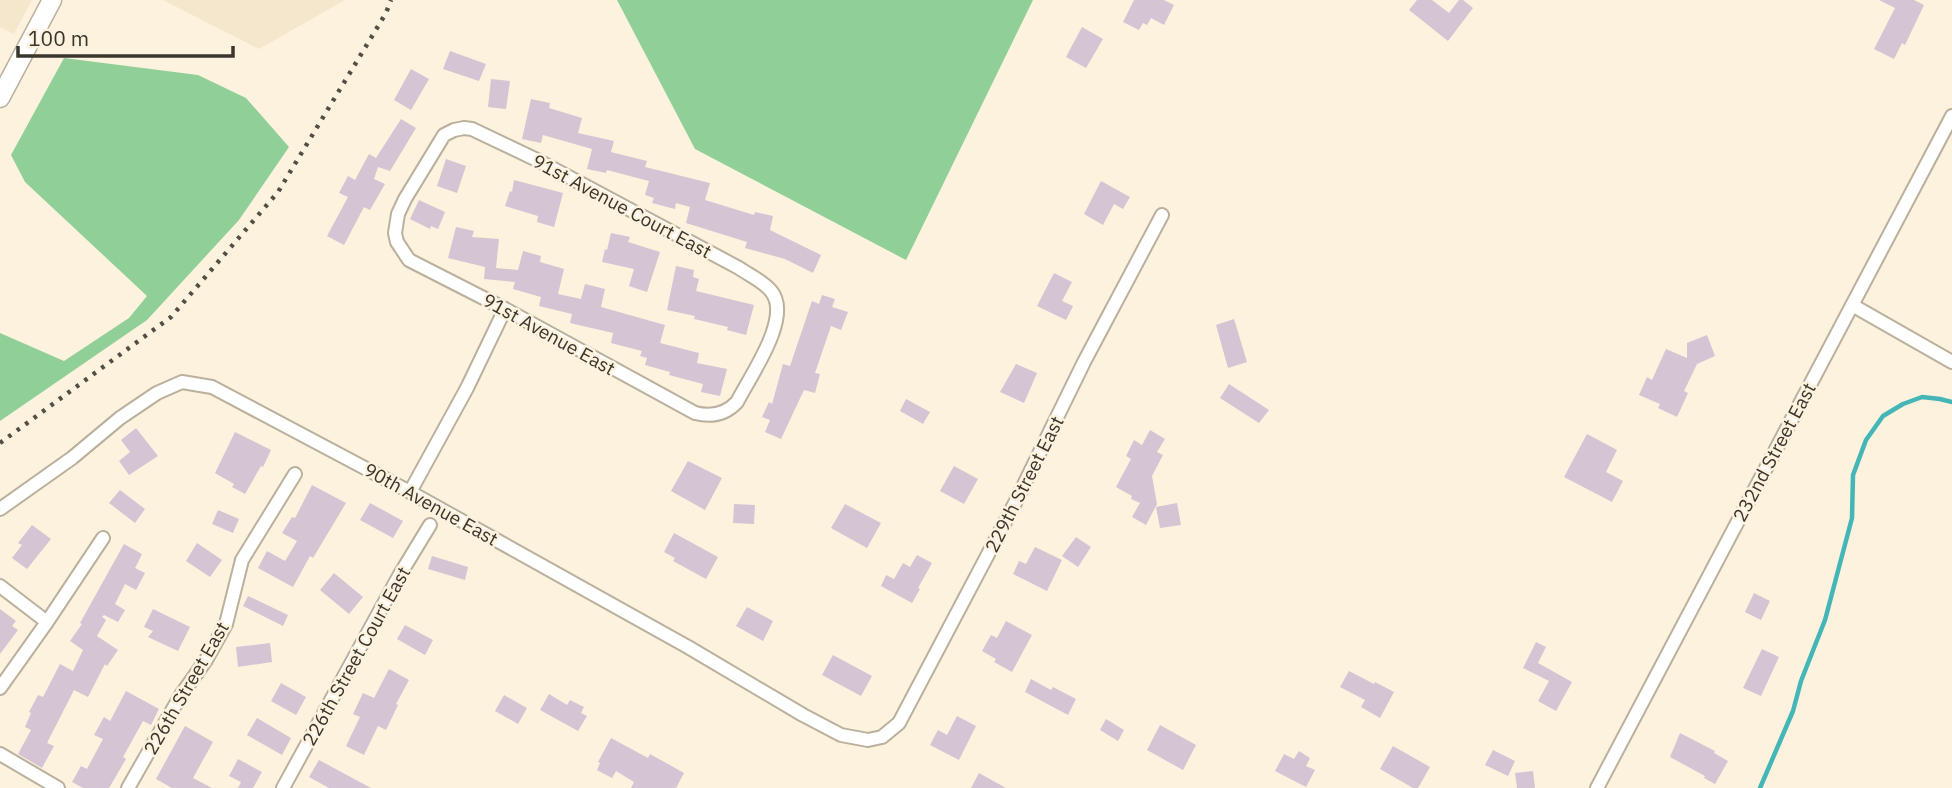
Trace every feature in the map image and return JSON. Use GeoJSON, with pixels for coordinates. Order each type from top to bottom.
{"type":"FeatureCollection","features":[{"type":"Feature","properties":{"kind":"main road"},"geometry":{"type":"LineString","coordinates":[[0,98],[52,0]]}},
{"type":"Feature","properties":{"kind":"street","name":"232nd Street East"},"geometry":{"type":"LineString","coordinates":[[1597,788],[1952,116]]}},
{"type":"Feature","properties":{"kind":"street","name":"91st Avenue Court East"},"geometry":{"type":"LineString","coordinates":[[454,130],[472,129],[526,155],[739,268],[770,289],[777,305],[778,316],[771,338],[737,402],[730,410],[718,414]]}},
{"type":"Feature","properties":{"kind":"street","name":"91st Avenue East"},"geometry":{"type":"LineString","coordinates":[[454,130],[443,135],[398,214],[395,233],[397,242],[409,260],[505,309],[681,406],[703,415],[718,414]]}},
{"type":"Feature","properties":{"kind":"street","name":"229th Street East"},"geometry":{"type":"LineString","coordinates":[[872,739],[882,737],[899,723],[1162,215]]}},
{"type":"Feature","properties":{"kind":"street"},"geometry":{"type":"LineString","coordinates":[[1852,305],[1952,362]]}},
{"type":"Feature","properties":{"kind":"street"},"geometry":{"type":"LineString","coordinates":[[410,492],[467,388],[505,309]]}},
{"type":"Feature","properties":{"kind":"street","name":"90th Avenue East"},"geometry":{"type":"LineString","coordinates":[[0,509],[157,393],[181,382],[212,387],[410,492],[688,647],[812,720],[841,735],[857,740],[872,739]]}},
{"type":"Feature","properties":{"kind":"street","name":"226th Street East"},"geometry":{"type":"LineString","coordinates":[[128,788],[181,695],[206,660],[226,624],[242,560],[295,474]]}},
{"type":"Feature","properties":{"kind":"street","name":"226th Street Court East"},"geometry":{"type":"LineString","coordinates":[[283,788],[399,576],[430,525]]}},
{"type":"Feature","properties":{"kind":"street"},"geometry":{"type":"LineString","coordinates":[[0,688],[103,538]]}},
{"type":"Feature","properties":{"kind":"street"},"geometry":{"type":"LineString","coordinates":[[0,586],[47,622]]}},
{"type":"Feature","properties":{"kind":"street"},"geometry":{"type":"LineString","coordinates":[[0,754],[58,788]]}},
{"type":"Feature","properties":{"kind":"shaded area"},"geometry":{"type":"Polygon","coordinates":[[[0,0],[32,0],[14,34],[0,27],[0,0]]]}},
{"type":"Feature","properties":{"kind":"shaded area"},"geometry":{"type":"Polygon","coordinates":[[[163,0],[345,0],[259,49],[163,0]]]}},
{"type":"Feature","properties":{"kind":"green space"},"geometry":{"type":"Polygon","coordinates":[[[617,0],[1033,0],[906,260],[695,149],[617,0]]]}},
{"type":"Feature","properties":{"kind":"green space"},"geometry":{"type":"Polygon","coordinates":[[[64,58],[198,75],[246,98],[289,147],[239,220],[147,320],[0,421],[0,333],[64,361],[129,318],[147,296],[25,182],[11,155],[64,58]]]}},
{"type":"Feature","properties":{"kind":"building"},"geometry":{"type":"Polygon","coordinates":[[[1134,0],[1164,0],[1174,5],[1164,25],[1151,18],[1147,25],[1143,23],[1139,30],[1123,22],[1134,0]]]}},
{"type":"Feature","properties":{"kind":"building"},"geometry":{"type":"Polygon","coordinates":[[[1417,0],[1432,0],[1449,13],[1459,0],[1473,8],[1448,41],[1409,10],[1417,0]]]}},
{"type":"Feature","properties":{"kind":"building"},"geometry":{"type":"Polygon","coordinates":[[[1879,0],[1914,0],[1924,5],[1905,45],[1902,43],[1894,59],[1874,49],[1895,8],[1879,0]]]}},
{"type":"Feature","properties":{"kind":"building"},"geometry":{"type":"Polygon","coordinates":[[[1082,27],[1103,39],[1086,68],[1066,57],[1082,27]]]}},
{"type":"Feature","properties":{"kind":"building"},"geometry":{"type":"Polygon","coordinates":[[[450,51],[486,64],[479,81],[443,69],[450,51]]]}},
{"type":"Feature","properties":{"kind":"building"},"geometry":{"type":"Polygon","coordinates":[[[411,69],[429,79],[411,110],[394,100],[411,69]]]}},
{"type":"Feature","properties":{"kind":"building"},"geometry":{"type":"Polygon","coordinates":[[[491,79],[510,81],[506,109],[488,107],[491,79]]]}},
{"type":"Feature","properties":{"kind":"building"},"geometry":{"type":"Polygon","coordinates":[[[531,99],[550,103],[549,108],[582,118],[578,133],[614,141],[611,152],[647,161],[645,167],[710,183],[705,200],[754,215],[755,212],[773,216],[770,230],[821,255],[813,273],[785,259],[745,248],[747,242],[686,223],[690,207],[676,203],[675,209],[652,203],[654,198],[645,195],[649,181],[607,170],[606,173],[587,169],[592,149],[543,135],[541,143],[522,139],[531,99]]]}},
{"type":"Feature","properties":{"kind":"building"},"geometry":{"type":"Polygon","coordinates":[[[401,119],[416,128],[390,171],[378,167],[374,179],[385,184],[370,210],[364,207],[344,245],[327,236],[348,197],[339,193],[348,176],[355,180],[369,154],[376,158],[401,119]]]}},
{"type":"Feature","properties":{"kind":"building"},"geometry":{"type":"Polygon","coordinates":[[[446,159],[466,166],[457,193],[437,186],[446,159]]]}},
{"type":"Feature","properties":{"kind":"building"},"geometry":{"type":"Polygon","coordinates":[[[514,180],[563,193],[554,227],[537,222],[538,216],[505,206],[514,180]]]}},
{"type":"Feature","properties":{"kind":"building"},"geometry":{"type":"Polygon","coordinates":[[[1101,181],[1130,197],[1123,209],[1114,204],[1103,225],[1084,214],[1101,181]]]}},
{"type":"Feature","properties":{"kind":"building"},"geometry":{"type":"Polygon","coordinates":[[[419,200],[445,212],[438,229],[431,226],[430,229],[410,219],[419,200]]]}},
{"type":"Feature","properties":{"kind":"building"},"geometry":{"type":"Polygon","coordinates":[[[456,227],[474,231],[472,237],[499,239],[496,268],[518,270],[523,251],[541,256],[540,262],[564,269],[558,294],[581,299],[585,284],[605,289],[601,307],[665,325],[660,343],[699,353],[697,363],[727,369],[720,396],[701,392],[703,384],[645,365],[647,358],[640,356],[642,351],[611,343],[613,333],[570,323],[572,314],[539,306],[541,297],[513,289],[515,282],[484,279],[485,267],[448,258],[456,227]]]}},
{"type":"Feature","properties":{"kind":"building"},"geometry":{"type":"Polygon","coordinates":[[[611,233],[630,237],[628,242],[660,252],[647,292],[629,286],[634,269],[602,262],[611,233]]]}},
{"type":"Feature","properties":{"kind":"building"},"geometry":{"type":"Polygon","coordinates":[[[676,266],[694,270],[693,277],[699,279],[696,291],[754,305],[746,335],[727,330],[728,327],[694,319],[695,316],[667,310],[676,266]]]}},
{"type":"Feature","properties":{"kind":"building"},"geometry":{"type":"Polygon","coordinates":[[[1054,273],[1072,282],[1062,301],[1073,306],[1066,320],[1037,306],[1054,273]]]}},
{"type":"Feature","properties":{"kind":"building"},"geometry":{"type":"Polygon","coordinates":[[[822,295],[835,299],[832,307],[848,312],[841,330],[831,326],[815,373],[820,374],[815,393],[804,390],[781,439],[765,432],[770,420],[762,417],[769,402],[772,404],[783,364],[790,366],[812,301],[819,304],[822,295]]]}},
{"type":"Feature","properties":{"kind":"building"},"geometry":{"type":"Polygon","coordinates":[[[1234,319],[1247,362],[1228,368],[1216,325],[1234,319]]]}},
{"type":"Feature","properties":{"kind":"building"},"geometry":{"type":"Polygon","coordinates":[[[1707,335],[1715,356],[1697,364],[1684,391],[1688,393],[1677,417],[1658,408],[1660,404],[1639,395],[1647,377],[1652,380],[1666,349],[1687,358],[1687,343],[1707,335]]]}},
{"type":"Feature","properties":{"kind":"building"},"geometry":{"type":"Polygon","coordinates":[[[1016,364],[1037,373],[1024,403],[1000,392],[1016,364]]]}},
{"type":"Feature","properties":{"kind":"building"},"geometry":{"type":"Polygon","coordinates":[[[1229,384],[1269,410],[1259,423],[1220,398],[1229,384]]]}},
{"type":"Feature","properties":{"kind":"building"},"geometry":{"type":"Polygon","coordinates":[[[906,399],[930,412],[923,424],[900,411],[906,399]]]}},
{"type":"Feature","properties":{"kind":"building"},"geometry":{"type":"Polygon","coordinates":[[[136,428],[158,456],[129,475],[119,461],[130,452],[121,440],[136,428]]]}},
{"type":"Feature","properties":{"kind":"building"},"geometry":{"type":"Polygon","coordinates":[[[1150,430],[1165,439],[1157,452],[1163,455],[1152,476],[1157,504],[1146,525],[1132,517],[1140,503],[1116,487],[1131,459],[1126,456],[1134,440],[1142,445],[1150,430]]]}},
{"type":"Feature","properties":{"kind":"building"},"geometry":{"type":"Polygon","coordinates":[[[235,432],[271,450],[245,494],[215,473],[235,432]]]}},
{"type":"Feature","properties":{"kind":"building"},"geometry":{"type":"Polygon","coordinates":[[[1587,434],[1617,450],[1606,472],[1623,481],[1612,502],[1564,477],[1587,434]]]}},
{"type":"Feature","properties":{"kind":"building"},"geometry":{"type":"Polygon","coordinates":[[[688,461],[722,478],[705,510],[671,491],[688,461]]]}},
{"type":"Feature","properties":{"kind":"building"},"geometry":{"type":"Polygon","coordinates":[[[954,466],[978,479],[964,504],[940,491],[954,466]]]}},
{"type":"Feature","properties":{"kind":"building"},"geometry":{"type":"Polygon","coordinates":[[[312,485],[346,503],[313,558],[310,556],[293,587],[258,568],[267,551],[285,561],[297,541],[282,533],[292,517],[295,518],[312,485]]]}},
{"type":"Feature","properties":{"kind":"building"},"geometry":{"type":"Polygon","coordinates":[[[120,490],[145,509],[135,523],[109,503],[120,490]]]}},
{"type":"Feature","properties":{"kind":"building"},"geometry":{"type":"Polygon","coordinates":[[[370,503],[403,521],[393,538],[360,520],[370,503]]]}},
{"type":"Feature","properties":{"kind":"building"},"geometry":{"type":"Polygon","coordinates":[[[1177,503],[1181,525],[1160,528],[1156,507],[1177,503]]]}},
{"type":"Feature","properties":{"kind":"building"},"geometry":{"type":"Polygon","coordinates":[[[734,504],[755,505],[754,524],[733,523],[734,504]]]}},
{"type":"Feature","properties":{"kind":"building"},"geometry":{"type":"Polygon","coordinates":[[[845,504],[881,523],[867,548],[831,528],[845,504]]]}},
{"type":"Feature","properties":{"kind":"building"},"geometry":{"type":"Polygon","coordinates":[[[218,510],[239,519],[233,533],[212,524],[218,510]]]}},
{"type":"Feature","properties":{"kind":"building"},"geometry":{"type":"Polygon","coordinates":[[[32,525],[51,539],[27,569],[12,558],[22,545],[18,543],[32,525]]]}},
{"type":"Feature","properties":{"kind":"building"},"geometry":{"type":"Polygon","coordinates":[[[674,533],[718,557],[706,579],[673,561],[675,558],[664,552],[674,533]]]}},
{"type":"Feature","properties":{"kind":"building"},"geometry":{"type":"Polygon","coordinates":[[[1076,537],[1091,547],[1078,567],[1062,556],[1076,537]]]}},
{"type":"Feature","properties":{"kind":"building"},"geometry":{"type":"Polygon","coordinates":[[[197,543],[222,560],[210,577],[186,561],[197,543]]]}},
{"type":"Feature","properties":{"kind":"building"},"geometry":{"type":"Polygon","coordinates":[[[124,544],[142,554],[135,568],[145,573],[136,590],[125,584],[115,604],[125,610],[118,622],[104,615],[102,617],[106,620],[97,636],[118,650],[107,666],[105,664],[88,697],[74,690],[47,743],[54,746],[42,768],[18,754],[31,730],[25,727],[31,713],[29,712],[38,695],[43,697],[60,664],[73,671],[83,650],[70,641],[82,624],[80,623],[124,544]]]}},
{"type":"Feature","properties":{"kind":"building"},"geometry":{"type":"Polygon","coordinates":[[[1035,547],[1062,560],[1047,591],[1013,574],[1019,561],[1026,564],[1035,547]]]}},
{"type":"Feature","properties":{"kind":"building"},"geometry":{"type":"Polygon","coordinates":[[[917,555],[932,563],[912,603],[881,586],[886,575],[894,579],[903,563],[910,567],[917,555]]]}},
{"type":"Feature","properties":{"kind":"building"},"geometry":{"type":"Polygon","coordinates":[[[432,556],[468,567],[465,580],[428,569],[432,556]]]}},
{"type":"Feature","properties":{"kind":"building"},"geometry":{"type":"Polygon","coordinates":[[[334,573],[363,597],[349,614],[320,590],[334,573]]]}},
{"type":"Feature","properties":{"kind":"building"},"geometry":{"type":"Polygon","coordinates":[[[1754,593],[1770,601],[1761,620],[1745,612],[1754,593]]]}},
{"type":"Feature","properties":{"kind":"building"},"geometry":{"type":"Polygon","coordinates":[[[248,596],[288,615],[283,626],[243,606],[248,596]]]}},
{"type":"Feature","properties":{"kind":"building"},"geometry":{"type":"Polygon","coordinates":[[[747,607],[773,621],[763,641],[736,626],[747,607]]]}},
{"type":"Feature","properties":{"kind":"building"},"geometry":{"type":"Polygon","coordinates":[[[0,609],[16,621],[12,626],[18,630],[0,654],[0,609]]]}},
{"type":"Feature","properties":{"kind":"building"},"geometry":{"type":"Polygon","coordinates":[[[153,609],[190,627],[178,651],[148,637],[153,631],[144,627],[153,609]]]}},
{"type":"Feature","properties":{"kind":"building"},"geometry":{"type":"Polygon","coordinates":[[[1006,621],[1032,635],[1012,672],[994,662],[996,659],[982,651],[991,635],[997,638],[1006,621]]]}},
{"type":"Feature","properties":{"kind":"building"},"geometry":{"type":"Polygon","coordinates":[[[405,625],[433,640],[425,655],[397,639],[405,625]]]}},
{"type":"Feature","properties":{"kind":"building"},"geometry":{"type":"Polygon","coordinates":[[[1536,642],[1546,647],[1538,663],[1572,682],[1556,711],[1538,701],[1549,681],[1523,668],[1536,642]]]}},
{"type":"Feature","properties":{"kind":"building"},"geometry":{"type":"Polygon","coordinates":[[[270,643],[272,662],[238,667],[236,647],[270,643]]]}},
{"type":"Feature","properties":{"kind":"building"},"geometry":{"type":"Polygon","coordinates":[[[1762,649],[1779,657],[1761,696],[1743,688],[1762,649]]]}},
{"type":"Feature","properties":{"kind":"building"},"geometry":{"type":"Polygon","coordinates":[[[833,655],[872,676],[861,696],[822,675],[833,655]]]}},
{"type":"Feature","properties":{"kind":"building"},"geometry":{"type":"Polygon","coordinates":[[[389,669],[409,680],[386,730],[378,726],[364,755],[346,746],[360,717],[353,714],[363,693],[374,698],[389,669]]]}},
{"type":"Feature","properties":{"kind":"building"},"geometry":{"type":"Polygon","coordinates":[[[1349,671],[1394,692],[1380,718],[1361,707],[1365,700],[1340,687],[1349,671]]]}},
{"type":"Feature","properties":{"kind":"building"},"geometry":{"type":"Polygon","coordinates":[[[1031,679],[1076,699],[1068,715],[1025,692],[1031,679]]]}},
{"type":"Feature","properties":{"kind":"building"},"geometry":{"type":"Polygon","coordinates":[[[281,683],[306,697],[296,715],[271,701],[281,683]]]}},
{"type":"Feature","properties":{"kind":"building"},"geometry":{"type":"Polygon","coordinates":[[[126,691],[159,709],[151,725],[143,721],[109,788],[83,788],[72,782],[81,766],[87,769],[103,739],[94,735],[104,717],[110,721],[126,691]]]}},
{"type":"Feature","properties":{"kind":"building"},"geometry":{"type":"Polygon","coordinates":[[[549,694],[567,705],[570,700],[584,707],[581,713],[587,716],[578,731],[540,710],[549,694]]]}},
{"type":"Feature","properties":{"kind":"building"},"geometry":{"type":"Polygon","coordinates":[[[504,695],[527,708],[518,724],[495,711],[504,695]]]}},
{"type":"Feature","properties":{"kind":"building"},"geometry":{"type":"Polygon","coordinates":[[[957,716],[976,726],[959,760],[930,745],[938,730],[947,735],[957,716]]]}},
{"type":"Feature","properties":{"kind":"building"},"geometry":{"type":"Polygon","coordinates":[[[257,718],[291,738],[282,755],[247,735],[257,718]]]}},
{"type":"Feature","properties":{"kind":"building"},"geometry":{"type":"Polygon","coordinates":[[[1106,719],[1124,730],[1118,741],[1100,730],[1106,719]]]}},
{"type":"Feature","properties":{"kind":"building"},"geometry":{"type":"Polygon","coordinates":[[[1160,725],[1196,745],[1183,770],[1147,750],[1160,725]]]}},
{"type":"Feature","properties":{"kind":"building"},"geometry":{"type":"Polygon","coordinates":[[[185,726],[213,742],[193,778],[212,788],[172,788],[156,779],[185,726]]]}},
{"type":"Feature","properties":{"kind":"building"},"geometry":{"type":"Polygon","coordinates":[[[1680,733],[1728,761],[1715,784],[1670,757],[1680,733]]]}},
{"type":"Feature","properties":{"kind":"building"},"geometry":{"type":"Polygon","coordinates":[[[611,738],[648,758],[650,754],[684,773],[676,788],[631,788],[634,782],[616,771],[612,778],[597,770],[600,763],[598,762],[611,738]]]}},
{"type":"Feature","properties":{"kind":"building"},"geometry":{"type":"Polygon","coordinates":[[[1393,746],[1430,767],[1418,788],[1413,788],[1380,769],[1393,746]]]}},
{"type":"Feature","properties":{"kind":"building"},"geometry":{"type":"Polygon","coordinates":[[[1493,750],[1515,761],[1508,776],[1485,765],[1493,750]]]}},
{"type":"Feature","properties":{"kind":"building"},"geometry":{"type":"Polygon","coordinates":[[[1299,751],[1310,758],[1306,766],[1315,770],[1306,787],[1275,771],[1284,754],[1294,759],[1299,751]]]}},
{"type":"Feature","properties":{"kind":"building"},"geometry":{"type":"Polygon","coordinates":[[[238,759],[262,772],[253,788],[238,788],[241,782],[229,776],[238,759]]]}},
{"type":"Feature","properties":{"kind":"building"},"geometry":{"type":"Polygon","coordinates":[[[319,760],[371,788],[329,788],[309,777],[319,760]]]}},
{"type":"Feature","properties":{"kind":"building"},"geometry":{"type":"Polygon","coordinates":[[[1533,771],[1535,788],[1517,788],[1515,773],[1533,771]]]}},
{"type":"Feature","properties":{"kind":"building"},"geometry":{"type":"Polygon","coordinates":[[[979,773],[1006,788],[971,788],[979,773]]]}},
{"type":"Feature","properties":{"kind":"waterway"},"geometry":{"type":"LineString","coordinates":[[1760,788],[1793,711],[1801,681],[1825,620],[1852,518],[1853,475],[1866,440],[1883,416],[1903,404],[1922,397],[1952,402]]}},
{"type":"Feature","properties":{"kind":"railway"},"geometry":{"type":"LineString","coordinates":[[0,443],[171,317],[278,192],[386,13],[391,0]]}}]}
